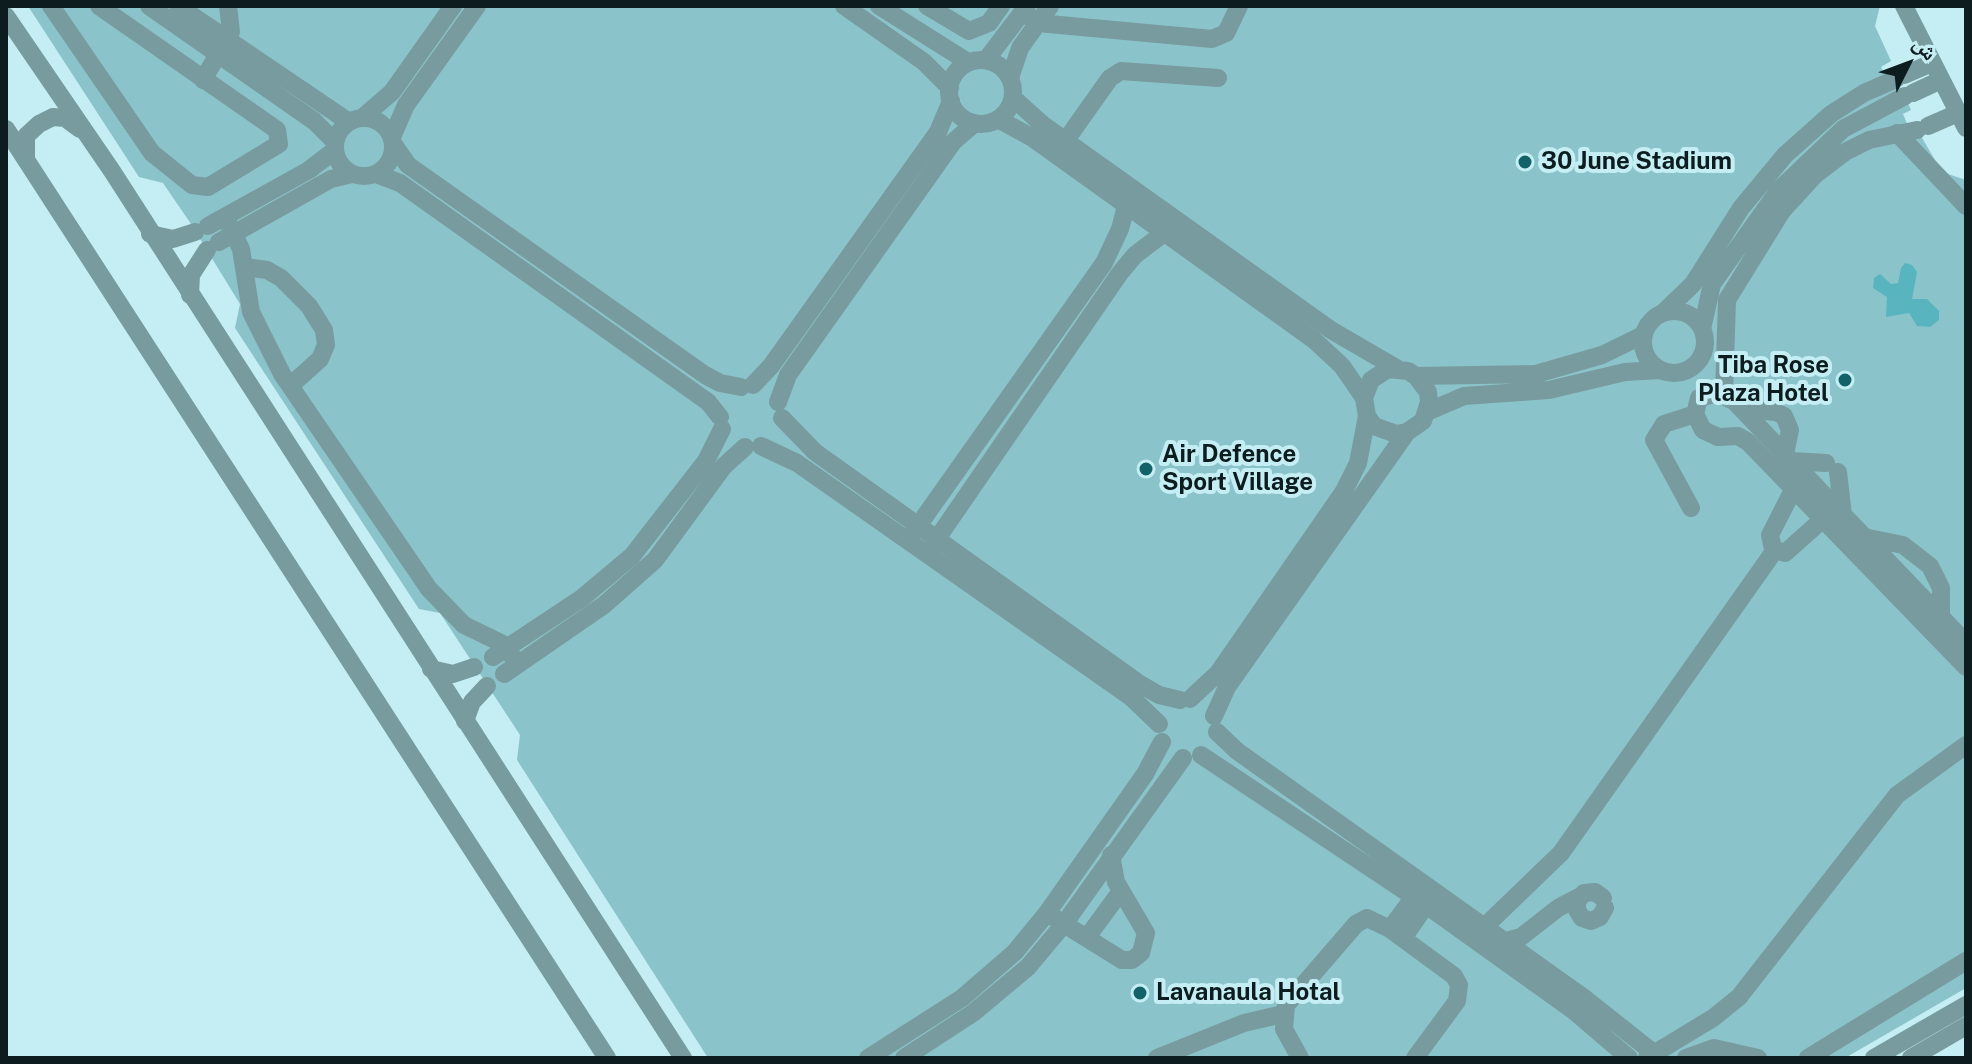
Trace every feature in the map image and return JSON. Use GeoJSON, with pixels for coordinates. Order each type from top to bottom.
{"type":"FeatureCollection","features":[{"type":"Feature","properties":{"kind":"street"},"geometry":{"type":"LineString","coordinates":[[51,6],[152,153],[192,185],[202,188],[274,148],[280,140],[277,130],[99,6]]}},
{"type":"Feature","properties":{"kind":"street"},"geometry":{"type":"LineString","coordinates":[[149,6],[356,120],[377,121],[408,165],[705,375],[720,383],[747,386],[771,394],[780,410],[815,452],[1140,684],[1159,695],[1204,705],[1237,751],[1478,933],[1629,1058]]}},
{"type":"Feature","properties":{"kind":"street"},"geometry":{"type":"LineString","coordinates":[[178,6],[314,121],[335,146],[341,164],[352,174]]}},
{"type":"Feature","properties":{"kind":"street"},"geometry":{"type":"LineString","coordinates":[[203,80],[224,48],[233,23],[228,6]]}},
{"type":"Feature","properties":{"kind":"street"},"geometry":{"type":"LineString","coordinates":[[190,295],[191,275],[221,235],[309,170],[335,146],[356,120],[392,92],[453,6]]}},
{"type":"Feature","properties":{"kind":"street"},"geometry":{"type":"LineString","coordinates":[[376,174],[387,165],[406,105],[477,6]]}},
{"type":"Feature","properties":{"kind":"street"},"geometry":{"type":"LineString","coordinates":[[844,6],[924,62],[963,117],[975,123]]}},
{"type":"Feature","properties":{"kind":"street"},"geometry":{"type":"LineString","coordinates":[[927,6],[969,31],[989,23],[1001,6]]}},
{"type":"Feature","properties":{"kind":"street"},"geometry":{"type":"LineString","coordinates":[[1050,6],[1016,55],[1010,78],[1013,98],[1066,140],[1331,330],[1398,369],[1416,376],[1536,374],[1602,355],[1643,335]]}},
{"type":"Feature","properties":{"kind":"street"},"geometry":{"type":"LineString","coordinates":[[506,661],[632,556],[711,453],[725,399],[771,366],[938,132],[956,73],[977,61],[1024,9],[1038,23],[1212,39],[1230,28],[1239,6]]}},
{"type":"Feature","properties":{"kind":"street"},"geometry":{"type":"LineString","coordinates":[[1724,394],[1726,307],[1739,275],[1782,211],[1816,174],[1856,146],[1897,133],[1962,121],[1904,6]]}},
{"type":"Feature","properties":{"kind":"street"},"geometry":{"type":"LineString","coordinates":[[883,7],[977,61],[1000,66],[1010,78]]}},
{"type":"Feature","properties":{"kind":"street"},"geometry":{"type":"LineString","coordinates":[[6,16],[91,139],[683,1058]]}},
{"type":"Feature","properties":{"kind":"street"},"geometry":{"type":"LineString","coordinates":[[1660,370],[1647,359],[1643,335],[1648,325],[1693,284],[1741,208],[1785,155],[1831,114],[1873,89],[1932,63]]}},
{"type":"Feature","properties":{"kind":"street"},"geometry":{"type":"LineString","coordinates":[[1066,140],[1115,74],[1129,70],[1218,78]]}},
{"type":"Feature","properties":{"kind":"street"},"geometry":{"type":"LineString","coordinates":[[1427,412],[1464,396],[1549,390],[1625,372],[1660,370],[1679,373],[1696,365],[1705,348],[1702,329],[1712,284],[1779,190],[1843,129],[1882,106],[1941,80]]}},
{"type":"Feature","properties":{"kind":"street"},"geometry":{"type":"LineString","coordinates":[[1873,89],[1882,106]]}},
{"type":"Feature","properties":{"kind":"street"},"geometry":{"type":"LineString","coordinates":[[998,119],[1013,98]]}},
{"type":"Feature","properties":{"kind":"street"},"geometry":{"type":"LineString","coordinates":[[26,159],[26,136],[53,117],[65,118],[91,139]]}},
{"type":"Feature","properties":{"kind":"street"},"geometry":{"type":"LineString","coordinates":[[506,661],[592,613],[655,560],[724,466],[775,435],[784,381],[953,142],[975,123],[998,119],[1023,131],[1324,348],[1342,366],[1365,407],[1384,432],[1407,432],[1416,428],[1427,412],[1428,392],[1416,376]]}},
{"type":"Feature","properties":{"kind":"street"},"geometry":{"type":"LineString","coordinates":[[6,129],[607,1058]]}},
{"type":"Feature","properties":{"kind":"street"},"geometry":{"type":"LineString","coordinates":[[1897,133],[1966,206]]}},
{"type":"Feature","properties":{"kind":"street"},"geometry":{"type":"LineString","coordinates":[[221,235],[331,179],[352,174],[376,174],[400,183],[708,402],[736,444],[753,446],[797,463],[1132,698],[1174,755],[1192,756],[1420,901],[1478,933],[1506,941],[1654,1056],[1713,1018],[1739,997],[1897,795],[1966,745]]}},
{"type":"Feature","properties":{"kind":"street"},"geometry":{"type":"LineString","coordinates":[[917,548],[918,524],[1104,263],[1120,229],[1126,206]]}},
{"type":"Feature","properties":{"kind":"street"},"geometry":{"type":"LineString","coordinates":[[150,234],[173,239],[202,229],[221,235],[245,267],[251,312],[290,386],[429,589],[464,625],[497,640],[506,661]]}},
{"type":"Feature","properties":{"kind":"street"},"geometry":{"type":"LineString","coordinates":[[917,548],[940,539],[994,452],[1120,273],[1135,255],[1164,233]]}},
{"type":"Feature","properties":{"kind":"street"},"geometry":{"type":"LineString","coordinates":[[245,267],[260,268],[281,278],[309,306],[324,330],[326,345],[320,359],[290,386]]}},
{"type":"Feature","properties":{"kind":"street"},"geometry":{"type":"LineString","coordinates":[[1664,312],[1690,316],[1702,329]]}},
{"type":"Feature","properties":{"kind":"street"},"geometry":{"type":"LineString","coordinates":[[868,1058],[971,991],[1015,952],[1047,913],[1152,764],[1168,707],[1185,700],[1218,673],[1344,491],[1358,463],[1366,388],[1379,373],[1398,369]]}},
{"type":"Feature","properties":{"kind":"street"},"geometry":{"type":"LineString","coordinates":[[1843,515],[1724,394],[1711,393],[1699,398],[1695,414],[1707,433],[1743,438],[1822,520],[1857,543],[1966,643]]}},
{"type":"Feature","properties":{"kind":"street"},"geometry":{"type":"LineString","coordinates":[[1742,409],[1776,412],[1784,416],[1790,430],[1788,458]]}},
{"type":"Feature","properties":{"kind":"street"},"geometry":{"type":"LineString","coordinates":[[1691,508],[1657,452],[1654,440],[1664,424],[1695,414]]}},
{"type":"Feature","properties":{"kind":"street"},"geometry":{"type":"LineString","coordinates":[[904,1058],[1012,982],[1064,924],[1111,855],[1192,756],[1212,746],[1227,687],[1407,432]]}},
{"type":"Feature","properties":{"kind":"street"},"geometry":{"type":"LineString","coordinates":[[1788,458],[1832,468],[1843,515],[1857,543],[1966,667]]}},
{"type":"Feature","properties":{"kind":"street"},"geometry":{"type":"LineString","coordinates":[[1775,550],[1770,535],[1793,490]]}},
{"type":"Feature","properties":{"kind":"street"},"geometry":{"type":"LineString","coordinates":[[1775,550],[1785,553],[1822,520]]}},
{"type":"Feature","properties":{"kind":"street"},"geometry":{"type":"LineString","coordinates":[[1857,543],[1903,545],[1930,566],[1941,588],[1941,618]]}},
{"type":"Feature","properties":{"kind":"street"},"geometry":{"type":"LineString","coordinates":[[1478,933],[1561,853],[1775,550]]}},
{"type":"Feature","properties":{"kind":"street"},"geometry":{"type":"LineString","coordinates":[[431,669],[453,674],[474,667]]}},
{"type":"Feature","properties":{"kind":"street"},"geometry":{"type":"LineString","coordinates":[[465,721],[472,702],[487,686]]}},
{"type":"Feature","properties":{"kind":"street"},"geometry":{"type":"LineString","coordinates":[[1047,913],[1122,960],[1132,960],[1145,948],[1142,925],[1113,875],[1111,855]]}},
{"type":"Feature","properties":{"kind":"street"},"geometry":{"type":"LineString","coordinates":[[1088,936],[1121,891]]}},
{"type":"Feature","properties":{"kind":"street"},"geometry":{"type":"LineString","coordinates":[[1506,941],[1525,935],[1558,908],[1589,891],[1604,903],[1596,920],[1582,918],[1549,922],[1534,939],[1529,958]]}},
{"type":"Feature","properties":{"kind":"street"},"geometry":{"type":"LineString","coordinates":[[1579,897],[1576,906],[1582,918]]}},
{"type":"Feature","properties":{"kind":"street"},"geometry":{"type":"LineString","coordinates":[[1396,934],[1420,901]]}},
{"type":"Feature","properties":{"kind":"street"},"geometry":{"type":"LineString","coordinates":[[1300,1058],[1284,1029],[1283,1014],[1290,1001],[1356,924],[1372,919],[1454,976],[1460,990],[1457,1001],[1415,1058]]}},
{"type":"Feature","properties":{"kind":"street"},"geometry":{"type":"LineString","coordinates":[[1808,1058],[1966,961]]}},
{"type":"Feature","properties":{"kind":"street"},"geometry":{"type":"LineString","coordinates":[[1874,1058],[1966,1005]]}},
{"type":"Feature","properties":{"kind":"street"},"geometry":{"type":"LineString","coordinates":[[1157,1058],[1233,1027],[1283,1014]]}},
{"type":"Feature","properties":{"kind":"street"},"geometry":{"type":"LineString","coordinates":[[1911,1058],[1966,1026]]}},
{"type":"Feature","properties":{"kind":"street"},"geometry":{"type":"LineString","coordinates":[[1686,1058],[1714,1048],[1758,1058]]}},
{"type":"Feature","properties":{"kind":"shaded area","name":"Air Defence Sport Village"},"geometry":{"type":"Polygon","coordinates":[[[28,6],[1880,6],[1875,26],[1891,61],[1881,67],[1887,79],[1894,76],[1905,96],[1911,110],[1903,114],[1908,126],[1914,124],[1942,172],[1966,180],[1966,988],[1845,1058],[708,1058],[517,760],[520,735],[440,613],[419,609],[235,328],[240,304],[189,221],[163,183],[139,177],[28,6]]]}},
{"type":"Feature","properties":{"kind":"shaded area"},"geometry":{"type":"Polygon","coordinates":[[[1905,263],[1912,265],[1917,272],[1912,299],[1927,299],[1939,311],[1939,320],[1930,327],[1917,326],[1909,313],[1886,317],[1887,297],[1873,288],[1874,278],[1880,274],[1891,284],[1898,283],[1905,263]]]}},
{"type":"Feature","properties":{"kind":"place","name":"30 June Stadium"},"geometry":{"type":"Point","coordinates":[1525,162]}},
{"type":"Feature","properties":{"kind":"place","name":"Tiba Rose Plaza Hotel"},"geometry":{"type":"Point","coordinates":[1845,380]}},
{"type":"Feature","properties":{"kind":"place","name":"Air Defence Sport Village"},"geometry":{"type":"Point","coordinates":[1146,469]}},
{"type":"Feature","properties":{"kind":"place","name":"Lavanaula Hotal"},"geometry":{"type":"Point","coordinates":[1140,993]}}]}
